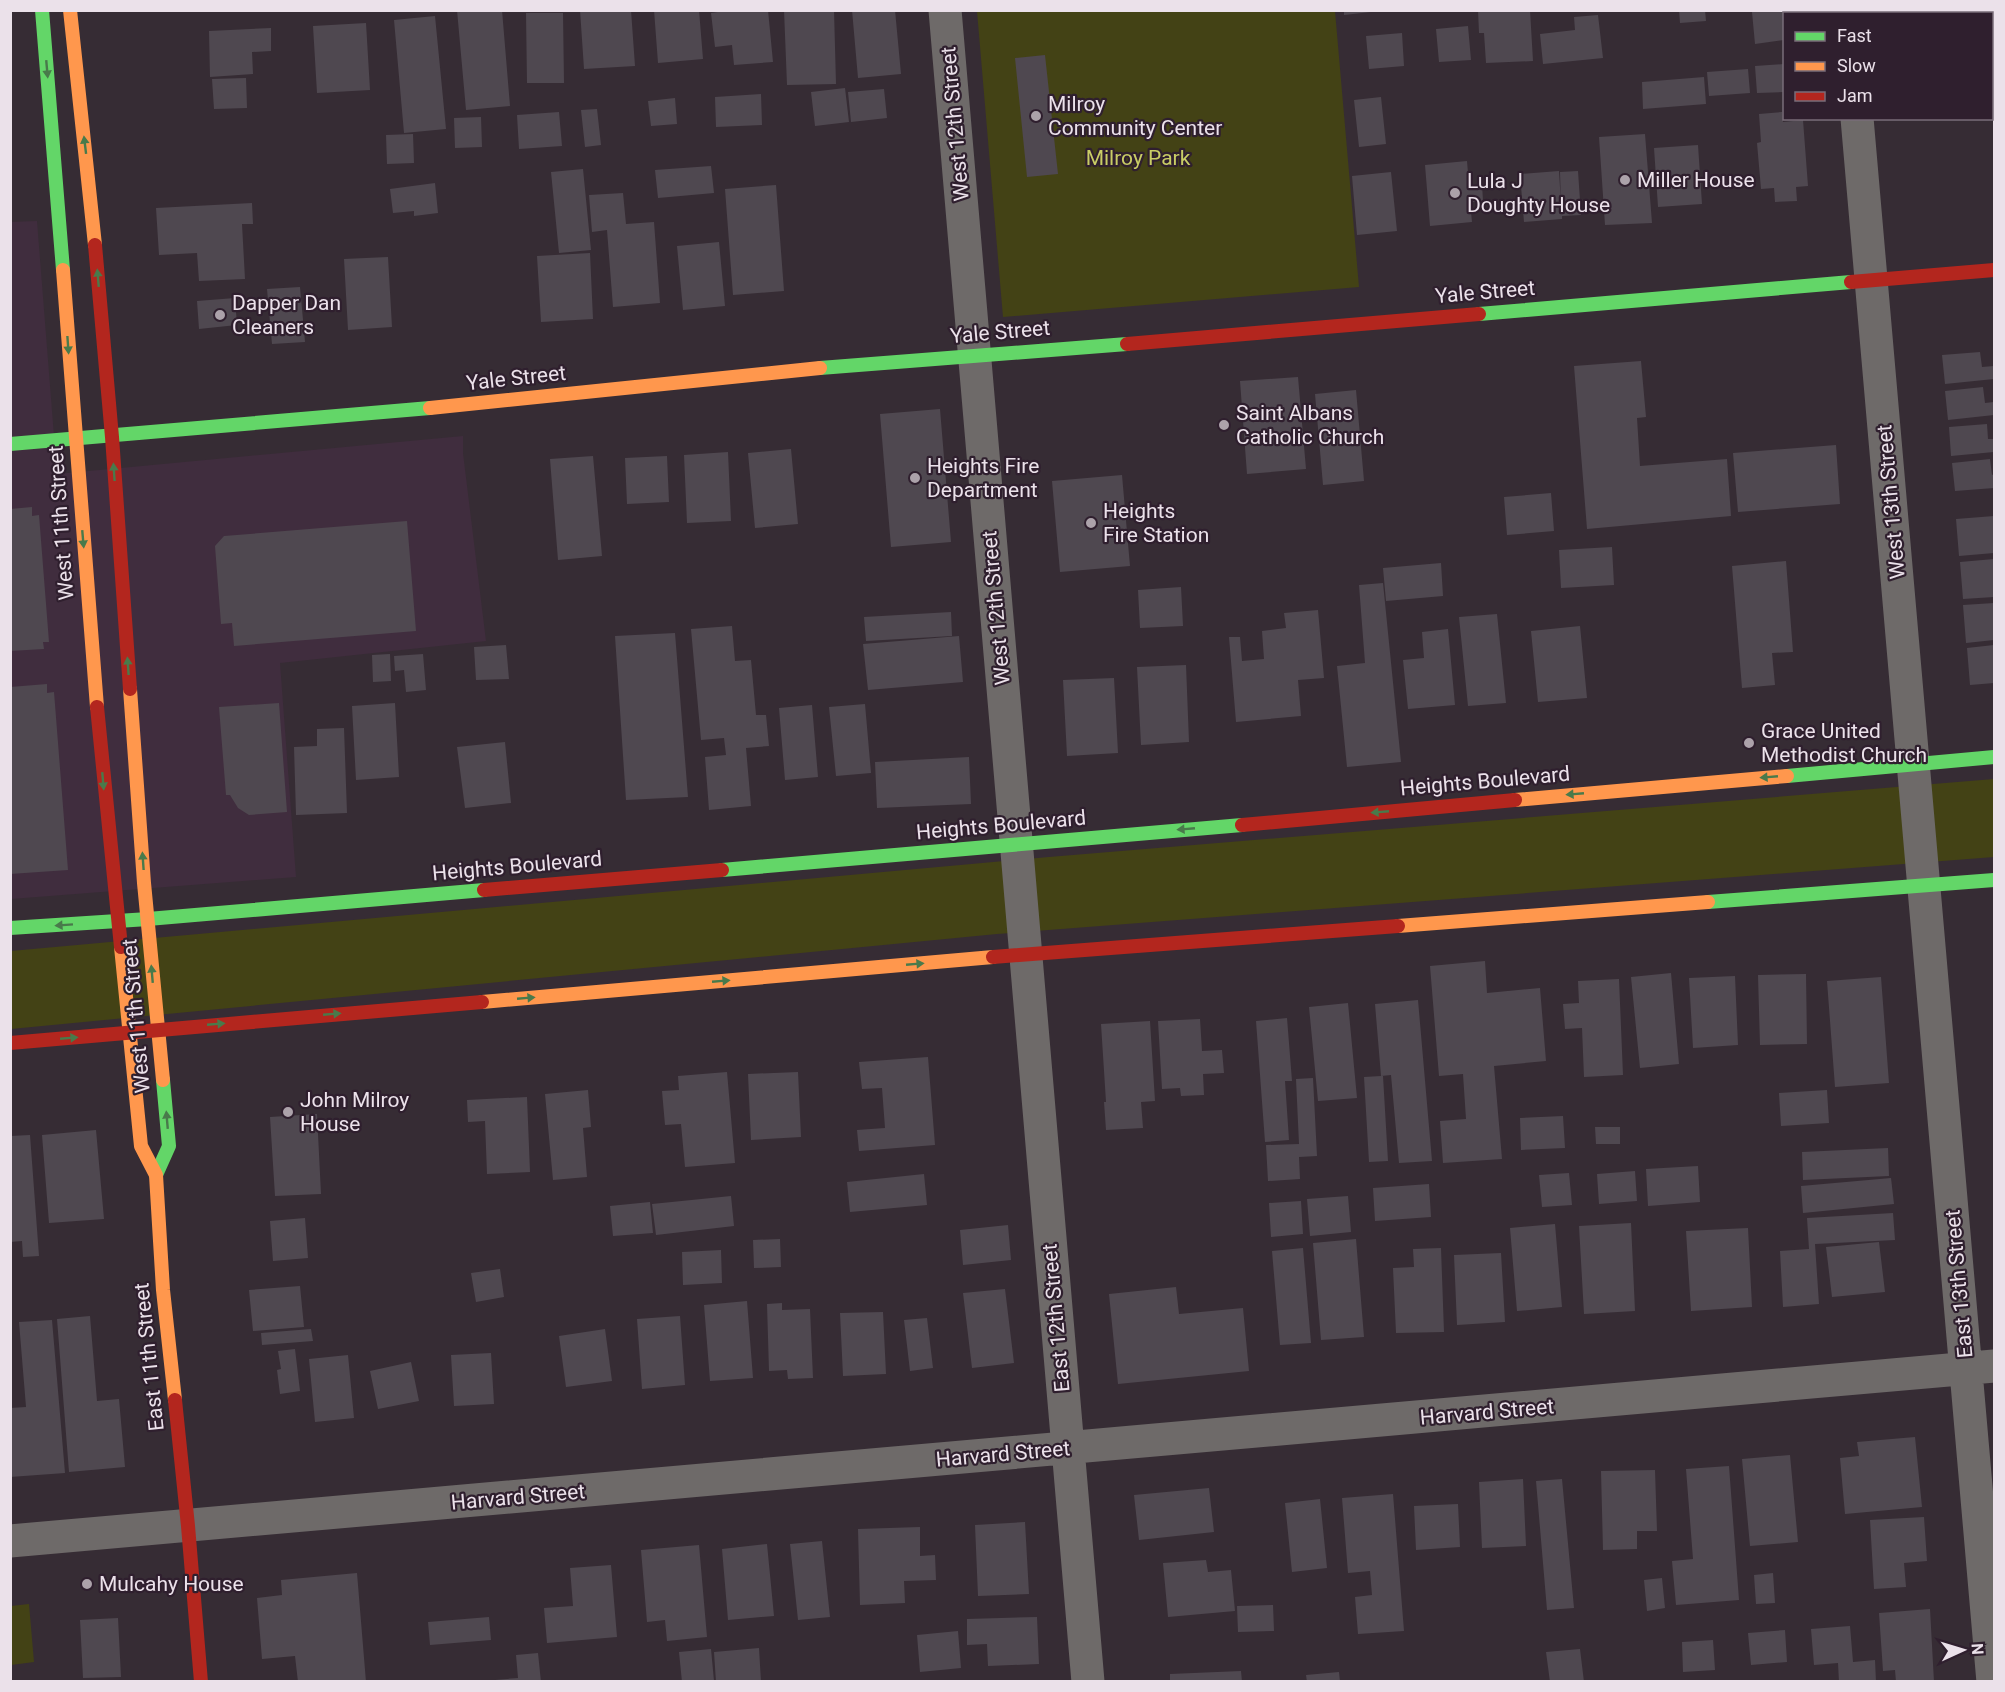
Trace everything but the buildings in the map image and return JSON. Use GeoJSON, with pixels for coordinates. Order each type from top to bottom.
{"type":"FeatureCollection","features":[{"type":"Feature","properties":{"kind":"main road","name":"West 11th Street"},"geometry":{"type":"LineString","coordinates":[[42,10],[98,723],[129,1032]]}},
{"type":"Feature","properties":{"kind":"main road","name":"West 11th Street"},"geometry":{"type":"LineString","coordinates":[[70,10],[91,204],[112,437],[148,919],[169,1146],[156,1175]]}},
{"type":"Feature","properties":{"kind":"main road","name":"Yale Street"},"geometry":{"type":"LineString","coordinates":[[10,444],[112,437],[976,355],[1194,339],[1995,270]]}},
{"type":"Feature","properties":{"kind":"main road","name":"Heights Boulevard"},"geometry":{"type":"LineString","coordinates":[[10,928],[148,919],[1016,845],[1995,757]]}},
{"type":"Feature","properties":{"kind":"main road"},"geometry":{"type":"LineString","coordinates":[[10,1043],[1025,954],[1995,880]]}},
{"type":"Feature","properties":{"kind":"main road","name":"East 11th Street"},"geometry":{"type":"LineString","coordinates":[[129,1032],[141,1146],[156,1175],[163,1290],[188,1526],[201,1682]]}},
{"type":"Feature","properties":{"kind":"street","name":"West 12th Street"},"geometry":{"type":"LineString","coordinates":[[945,10],[1025,954]]}},
{"type":"Feature","properties":{"kind":"street","name":"West 13th Street"},"geometry":{"type":"LineString","coordinates":[[1857,120],[1924,886]]}},
{"type":"Feature","properties":{"kind":"street","name":"East 13th Street"},"geometry":{"type":"LineString","coordinates":[[1924,886],[1980,1367],[1993,1682]]}},
{"type":"Feature","properties":{"kind":"street","name":"East 12th Street"},"geometry":{"type":"LineString","coordinates":[[1025,954],[1088,1682]]}},
{"type":"Feature","properties":{"kind":"street","name":"Harvard Street"},"geometry":{"type":"LineString","coordinates":[[10,1541],[1980,1367]]}},
{"type":"Feature","properties":{"kind":"shaded area"},"geometry":{"type":"Polygon","coordinates":[[[37,221],[57,474],[463,436],[463,453],[486,641],[280,663],[296,877],[11,899],[10,222],[37,221]]]}},
{"type":"Feature","properties":{"kind":"green space","name":"Milroy Park"},"geometry":{"type":"Polygon","coordinates":[[[977,11],[1335,11],[1359,287],[1003,317],[977,11]]]}},
{"type":"Feature","properties":{"kind":"green space"},"geometry":{"type":"Polygon","coordinates":[[[1994,779],[1994,857],[997,934],[11,1029],[11,951],[1049,857],[1994,779]]]}},
{"type":"Feature","properties":{"kind":"green space"},"geometry":{"type":"Polygon","coordinates":[[[29,1604],[34,1662],[11,1665],[11,1606],[29,1604]]]}},
{"type":"Feature","properties":{"kind":"traffic: fast"},"geometry":{"type":"LineString","coordinates":[[42,10],[63,270]]}},
{"type":"Feature","properties":{"kind":"traffic: fast"},"geometry":{"type":"LineString","coordinates":[[1479,314],[1851,282]]}},
{"type":"Feature","properties":{"kind":"traffic: fast"},"geometry":{"type":"LineString","coordinates":[[820,368],[1127,344]]}},
{"type":"Feature","properties":{"kind":"traffic: fast"},"geometry":{"type":"LineString","coordinates":[[10,444],[430,408]]}},
{"type":"Feature","properties":{"kind":"traffic: fast"},"geometry":{"type":"LineString","coordinates":[[1787,776],[1994,757]]}},
{"type":"Feature","properties":{"kind":"traffic: fast"},"geometry":{"type":"LineString","coordinates":[[722,870],[1242,825]]}},
{"type":"Feature","properties":{"kind":"traffic: fast"},"geometry":{"type":"LineString","coordinates":[[1708,902],[1994,880]]}},
{"type":"Feature","properties":{"kind":"traffic: fast"},"geometry":{"type":"LineString","coordinates":[[10,928],[148,919],[484,890]]}},
{"type":"Feature","properties":{"kind":"traffic: fast"},"geometry":{"type":"LineString","coordinates":[[156,1175],[169,1146],[163,1080]]}},
{"type":"Feature","properties":{"kind":"traffic: slow"},"geometry":{"type":"LineString","coordinates":[[70,10],[95,245]]}},
{"type":"Feature","properties":{"kind":"traffic: slow"},"geometry":{"type":"LineString","coordinates":[[63,270],[97,707]]}},
{"type":"Feature","properties":{"kind":"traffic: slow"},"geometry":{"type":"LineString","coordinates":[[430,408],[820,368]]}},
{"type":"Feature","properties":{"kind":"traffic: slow"},"geometry":{"type":"LineString","coordinates":[[130,689],[144,883],[163,1080]]}},
{"type":"Feature","properties":{"kind":"traffic: slow"},"geometry":{"type":"LineString","coordinates":[[1515,800],[1787,776]]}},
{"type":"Feature","properties":{"kind":"traffic: slow"},"geometry":{"type":"LineString","coordinates":[[1398,926],[1708,902]]}},
{"type":"Feature","properties":{"kind":"traffic: slow"},"geometry":{"type":"LineString","coordinates":[[121,947],[141,1146],[156,1175],[163,1290],[175,1400]]}},
{"type":"Feature","properties":{"kind":"traffic: slow"},"geometry":{"type":"LineString","coordinates":[[482,1002],[993,957]]}},
{"type":"Feature","properties":{"kind":"traffic: jam"},"geometry":{"type":"LineString","coordinates":[[95,245],[112,437],[130,689]]}},
{"type":"Feature","properties":{"kind":"traffic: jam"},"geometry":{"type":"LineString","coordinates":[[1851,282],[1994,270]]}},
{"type":"Feature","properties":{"kind":"traffic: jam"},"geometry":{"type":"LineString","coordinates":[[1127,344],[1479,314]]}},
{"type":"Feature","properties":{"kind":"traffic: jam"},"geometry":{"type":"LineString","coordinates":[[97,707],[121,947]]}},
{"type":"Feature","properties":{"kind":"traffic: jam"},"geometry":{"type":"LineString","coordinates":[[1242,825],[1515,800]]}},
{"type":"Feature","properties":{"kind":"traffic: jam"},"geometry":{"type":"LineString","coordinates":[[484,890],[722,870]]}},
{"type":"Feature","properties":{"kind":"traffic: jam"},"geometry":{"type":"LineString","coordinates":[[993,957],[1398,926]]}},
{"type":"Feature","properties":{"kind":"traffic: jam"},"geometry":{"type":"LineString","coordinates":[[10,1043],[482,1002]]}},
{"type":"Feature","properties":{"kind":"traffic: jam"},"geometry":{"type":"LineString","coordinates":[[175,1400],[201,1682]]}},
{"type":"Feature","properties":{"kind":"place","name":"Milroy Community Center"},"geometry":{"type":"Point","coordinates":[1036,116]}},
{"type":"Feature","properties":{"kind":"place","name":"Miller House"},"geometry":{"type":"Point","coordinates":[1625,180]}},
{"type":"Feature","properties":{"kind":"place","name":"Lula J Doughty House"},"geometry":{"type":"Point","coordinates":[1455,193]}},
{"type":"Feature","properties":{"kind":"place","name":"Dapper Dan Cleaners"},"geometry":{"type":"Point","coordinates":[220,315]}},
{"type":"Feature","properties":{"kind":"place","name":"Saint Albans Catholic Church"},"geometry":{"type":"Point","coordinates":[1224,425]}},
{"type":"Feature","properties":{"kind":"place","name":"Heights Fire Department"},"geometry":{"type":"Point","coordinates":[915,478]}},
{"type":"Feature","properties":{"kind":"place","name":"Heights Fire Station"},"geometry":{"type":"Point","coordinates":[1091,523]}},
{"type":"Feature","properties":{"kind":"place","name":"Grace United Methodist Church"},"geometry":{"type":"Point","coordinates":[1749,743]}},
{"type":"Feature","properties":{"kind":"place","name":"John Milroy House"},"geometry":{"type":"Point","coordinates":[288,1112]}},
{"type":"Feature","properties":{"kind":"place","name":"Mulcahy House"},"geometry":{"type":"Point","coordinates":[87,1584]}}]}
